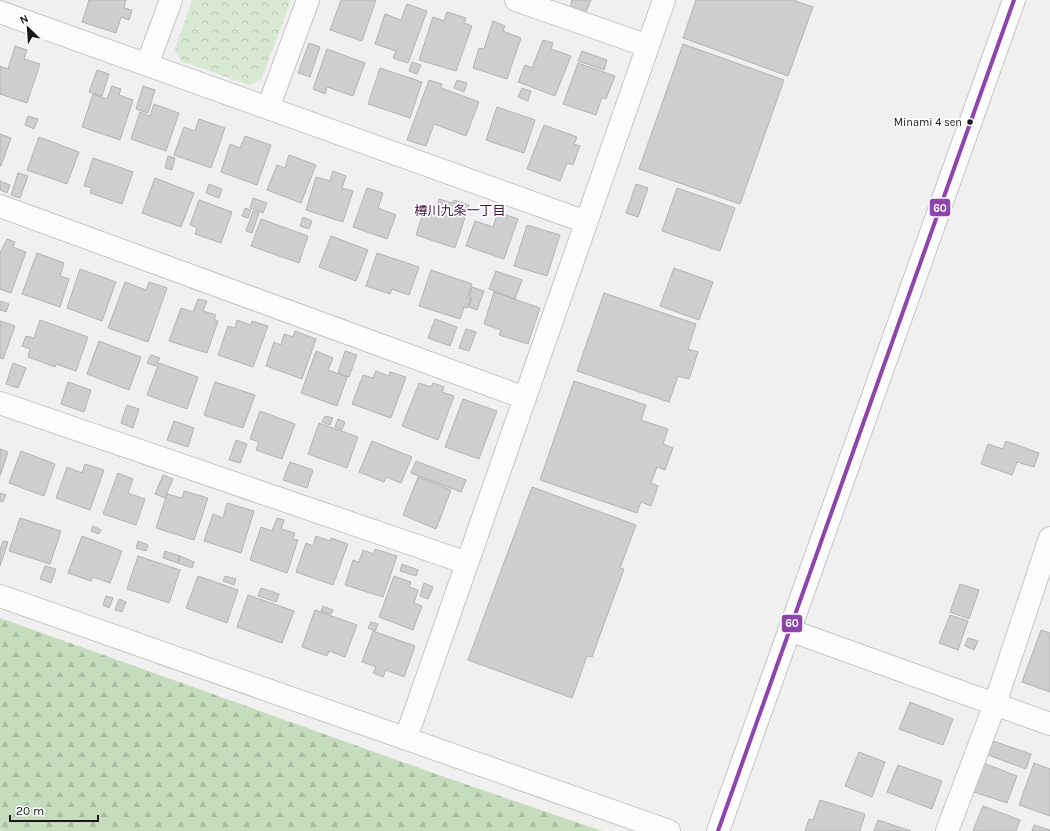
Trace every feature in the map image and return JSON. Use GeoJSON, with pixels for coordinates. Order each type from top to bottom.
{"type":"FeatureCollection","features":[{"type":"Feature","properties":{"kind":"street"},"geometry":{"type":"LineString","coordinates":[[148,65],[171,0]]}},
{"type":"Feature","properties":{"kind":"street"},"geometry":{"type":"LineString","coordinates":[[268,108],[308,0]]}},
{"type":"Feature","properties":{"kind":"street"},"geometry":{"type":"LineString","coordinates":[[516,0],[648,46]]}},
{"type":"Feature","properties":{"kind":"street"},"geometry":{"type":"LineString","coordinates":[[406,738],[664,0]]}},
{"type":"Feature","properties":{"kind":"street"},"geometry":{"type":"LineString","coordinates":[[718,831],[1014,0]]}},
{"type":"Feature","properties":{"kind":"street"},"geometry":{"type":"LineString","coordinates":[[0,12],[586,222]]}},
{"type":"Feature","properties":{"kind":"street"},"geometry":{"type":"LineString","coordinates":[[0,206],[525,398]]}},
{"type":"Feature","properties":{"kind":"street"},"geometry":{"type":"LineString","coordinates":[[0,403],[467,563]]}},
{"type":"Feature","properties":{"kind":"street"},"geometry":{"type":"LineString","coordinates":[[947,831],[995,704],[1050,538]]}},
{"type":"Feature","properties":{"kind":"street"},"geometry":{"type":"LineString","coordinates":[[0,596],[669,831]]}},
{"type":"Feature","properties":{"kind":"street"},"geometry":{"type":"LineString","coordinates":[[790,630],[1050,724]]}},
{"type":"Feature","properties":{"kind":"green space"},"geometry":{"type":"Polygon","coordinates":[[[192,0],[291,0],[261,80],[250,85],[181,61],[175,49],[192,0]]]}},
{"type":"Feature","properties":{"kind":"green space"},"geometry":{"type":"Polygon","coordinates":[[[0,618],[436,774],[602,831],[0,830],[0,618]]]}},
{"type":"Feature","properties":{"kind":"building"},"geometry":{"type":"Polygon","coordinates":[[[89,0],[126,0],[124,8],[132,10],[129,20],[121,17],[116,33],[82,22],[89,0]]]}},
{"type":"Feature","properties":{"kind":"building"},"geometry":{"type":"Polygon","coordinates":[[[341,0],[376,0],[362,41],[330,30],[341,0]]]}},
{"type":"Feature","properties":{"kind":"building"},"geometry":{"type":"Polygon","coordinates":[[[572,0],[591,0],[586,12],[570,7],[572,0]]]}},
{"type":"Feature","properties":{"kind":"building"},"geometry":{"type":"Polygon","coordinates":[[[696,0],[793,0],[813,7],[788,76],[683,38],[696,0]]]}},
{"type":"Feature","properties":{"kind":"building"},"geometry":{"type":"Polygon","coordinates":[[[407,4],[427,11],[408,63],[393,58],[396,51],[375,44],[385,14],[401,20],[407,4]]]}},
{"type":"Feature","properties":{"kind":"building"},"geometry":{"type":"Polygon","coordinates":[[[447,12],[466,18],[464,23],[472,26],[456,71],[419,60],[433,17],[444,21],[447,12]]]}},
{"type":"Feature","properties":{"kind":"building"},"geometry":{"type":"Polygon","coordinates":[[[493,21],[505,26],[503,31],[521,38],[507,79],[473,68],[479,48],[484,49],[493,21]]]}},
{"type":"Feature","properties":{"kind":"building"},"geometry":{"type":"Polygon","coordinates":[[[543,40],[553,43],[551,49],[571,56],[555,96],[518,82],[525,65],[532,68],[543,40]]]}},
{"type":"Feature","properties":{"kind":"building"},"geometry":{"type":"Polygon","coordinates":[[[309,43],[320,47],[310,77],[298,73],[309,43]]]}},
{"type":"Feature","properties":{"kind":"building"},"geometry":{"type":"Polygon","coordinates":[[[683,44],[784,80],[740,204],[639,169],[683,44]]]}},
{"type":"Feature","properties":{"kind":"building"},"geometry":{"type":"Polygon","coordinates":[[[15,46],[27,50],[24,59],[40,64],[27,103],[0,94],[0,66],[8,69],[15,46]]]}},
{"type":"Feature","properties":{"kind":"building"},"geometry":{"type":"Polygon","coordinates":[[[327,49],[365,63],[353,96],[327,87],[325,94],[313,89],[327,49]]]}},
{"type":"Feature","properties":{"kind":"building"},"geometry":{"type":"Polygon","coordinates":[[[582,51],[607,60],[604,70],[578,61],[582,51]]]}},
{"type":"Feature","properties":{"kind":"building"},"geometry":{"type":"Polygon","coordinates":[[[412,62],[421,65],[417,74],[409,71],[412,62]]]}},
{"type":"Feature","properties":{"kind":"building"},"geometry":{"type":"Polygon","coordinates":[[[578,63],[615,76],[606,99],[602,97],[596,115],[563,104],[578,63]]]}},
{"type":"Feature","properties":{"kind":"building"},"geometry":{"type":"Polygon","coordinates":[[[380,68],[422,82],[410,118],[368,104],[380,68]]]}},
{"type":"Feature","properties":{"kind":"building"},"geometry":{"type":"Polygon","coordinates":[[[97,70],[109,74],[102,96],[89,92],[97,70]]]}},
{"type":"Feature","properties":{"kind":"building"},"geometry":{"type":"Polygon","coordinates":[[[429,80],[442,84],[441,88],[479,102],[466,136],[434,124],[426,146],[407,140],[429,80]]]}},
{"type":"Feature","properties":{"kind":"building"},"geometry":{"type":"Polygon","coordinates":[[[457,80],[467,83],[464,92],[454,88],[457,80]]]}},
{"type":"Feature","properties":{"kind":"building"},"geometry":{"type":"Polygon","coordinates":[[[112,86],[121,89],[119,95],[133,100],[120,140],[82,127],[93,94],[107,99],[112,86]]]}},
{"type":"Feature","properties":{"kind":"building"},"geometry":{"type":"Polygon","coordinates":[[[143,86],[155,90],[148,113],[136,109],[143,86]]]}},
{"type":"Feature","properties":{"kind":"building"},"geometry":{"type":"Polygon","coordinates":[[[522,88],[531,91],[528,101],[518,97],[522,88]]]}},
{"type":"Feature","properties":{"kind":"building"},"geometry":{"type":"Polygon","coordinates":[[[154,104],[179,113],[166,151],[131,139],[140,112],[150,116],[154,104]]]}},
{"type":"Feature","properties":{"kind":"building"},"geometry":{"type":"Polygon","coordinates":[[[497,107],[535,120],[524,153],[486,140],[497,107]]]}},
{"type":"Feature","properties":{"kind":"building"},"geometry":{"type":"Polygon","coordinates":[[[28,116],[38,119],[34,129],[25,125],[28,116]]]}},
{"type":"Feature","properties":{"kind":"building"},"geometry":{"type":"Polygon","coordinates":[[[199,119],[225,128],[211,168],[174,155],[184,127],[195,131],[199,119]]]}},
{"type":"Feature","properties":{"kind":"building"},"geometry":{"type":"Polygon","coordinates":[[[544,125],[577,137],[574,144],[580,146],[573,165],[567,163],[560,181],[527,169],[544,125]]]}},
{"type":"Feature","properties":{"kind":"building"},"geometry":{"type":"Polygon","coordinates":[[[0,134],[11,138],[1,166],[0,166],[0,134]]]}},
{"type":"Feature","properties":{"kind":"building"},"geometry":{"type":"Polygon","coordinates":[[[245,136],[271,145],[257,185],[221,172],[230,144],[240,148],[245,136]]]}},
{"type":"Feature","properties":{"kind":"building"},"geometry":{"type":"Polygon","coordinates":[[[39,137],[79,152],[67,184],[27,170],[39,137]]]}},
{"type":"Feature","properties":{"kind":"building"},"geometry":{"type":"Polygon","coordinates":[[[289,155],[316,165],[301,203],[267,190],[277,165],[285,168],[289,155]]]}},
{"type":"Feature","properties":{"kind":"building"},"geometry":{"type":"Polygon","coordinates":[[[168,156],[175,158],[172,170],[165,168],[168,156]]]}},
{"type":"Feature","properties":{"kind":"building"},"geometry":{"type":"Polygon","coordinates":[[[93,158],[133,172],[122,204],[90,193],[92,188],[84,186],[93,158]]]}},
{"type":"Feature","properties":{"kind":"building"},"geometry":{"type":"Polygon","coordinates":[[[333,171],[346,176],[342,188],[353,191],[343,222],[306,210],[316,177],[330,181],[333,171]]]}},
{"type":"Feature","properties":{"kind":"building"},"geometry":{"type":"Polygon","coordinates":[[[18,173],[28,176],[20,198],[11,195],[18,173]]]}},
{"type":"Feature","properties":{"kind":"building"},"geometry":{"type":"Polygon","coordinates":[[[155,178],[194,193],[181,227],[142,213],[155,178]]]}},
{"type":"Feature","properties":{"kind":"building"},"geometry":{"type":"Polygon","coordinates":[[[0,181],[10,185],[7,193],[0,190],[0,181]]]}},
{"type":"Feature","properties":{"kind":"building"},"geometry":{"type":"Polygon","coordinates":[[[209,184],[222,189],[219,198],[206,193],[209,184]]]}},
{"type":"Feature","properties":{"kind":"building"},"geometry":{"type":"Polygon","coordinates":[[[636,184],[648,188],[638,217],[626,213],[636,184]]]}},
{"type":"Feature","properties":{"kind":"building"},"geometry":{"type":"Polygon","coordinates":[[[367,188],[383,193],[378,208],[396,215],[387,239],[353,227],[367,188]]]}},
{"type":"Feature","properties":{"kind":"building"},"geometry":{"type":"Polygon","coordinates":[[[677,188],[735,208],[720,251],[662,231],[677,188]]]}},
{"type":"Feature","properties":{"kind":"building"},"geometry":{"type":"Polygon","coordinates":[[[253,198],[267,203],[263,213],[250,208],[253,198]]]}},
{"type":"Feature","properties":{"kind":"building"},"geometry":{"type":"Polygon","coordinates":[[[439,199],[453,203],[454,200],[469,205],[455,248],[416,235],[426,204],[436,207],[439,199]]]}},
{"type":"Feature","properties":{"kind":"building"},"geometry":{"type":"Polygon","coordinates":[[[199,200],[232,212],[221,243],[195,234],[197,228],[190,225],[199,200]]]}},
{"type":"Feature","properties":{"kind":"building"},"geometry":{"type":"Polygon","coordinates":[[[245,208],[251,210],[248,218],[242,216],[245,208]]]}},
{"type":"Feature","properties":{"kind":"building"},"geometry":{"type":"Polygon","coordinates":[[[253,211],[259,213],[252,233],[246,231],[253,211]]]}},
{"type":"Feature","properties":{"kind":"building"},"geometry":{"type":"Polygon","coordinates":[[[498,212],[518,219],[504,259],[466,246],[475,221],[493,227],[498,212]]]}},
{"type":"Feature","properties":{"kind":"building"},"geometry":{"type":"Polygon","coordinates":[[[303,217],[312,221],[309,229],[300,226],[303,217]]]}},
{"type":"Feature","properties":{"kind":"building"},"geometry":{"type":"Polygon","coordinates":[[[261,219],[308,236],[299,263],[251,246],[261,219]]]}},
{"type":"Feature","properties":{"kind":"building"},"geometry":{"type":"Polygon","coordinates":[[[527,225],[560,235],[547,276],[514,266],[527,225]]]}},
{"type":"Feature","properties":{"kind":"building"},"geometry":{"type":"Polygon","coordinates":[[[331,236],[368,250],[356,281],[319,267],[331,236]]]}},
{"type":"Feature","properties":{"kind":"building"},"geometry":{"type":"Polygon","coordinates":[[[7,239],[15,242],[13,247],[26,252],[11,293],[0,289],[0,253],[7,239]]]}},
{"type":"Feature","properties":{"kind":"building"},"geometry":{"type":"Polygon","coordinates":[[[37,253],[64,263],[60,276],[69,279],[60,307],[22,294],[37,253]]]}},
{"type":"Feature","properties":{"kind":"building"},"geometry":{"type":"Polygon","coordinates":[[[377,253],[419,267],[409,295],[392,289],[390,294],[366,286],[377,253]]]}},
{"type":"Feature","properties":{"kind":"building"},"geometry":{"type":"Polygon","coordinates":[[[674,268],[713,282],[699,320],[660,306],[674,268]]]}},
{"type":"Feature","properties":{"kind":"building"},"geometry":{"type":"Polygon","coordinates":[[[80,269],[116,282],[102,321],[67,308],[80,269]]]}},
{"type":"Feature","properties":{"kind":"building"},"geometry":{"type":"Polygon","coordinates":[[[431,270],[472,284],[467,298],[471,299],[467,308],[464,307],[460,319],[419,306],[431,270]]]}},
{"type":"Feature","properties":{"kind":"building"},"geometry":{"type":"Polygon","coordinates":[[[496,271],[522,280],[515,299],[489,289],[496,271]]]}},
{"type":"Feature","properties":{"kind":"building"},"geometry":{"type":"Polygon","coordinates":[[[125,282],[146,290],[149,282],[167,288],[148,342],[108,328],[125,282]]]}},
{"type":"Feature","properties":{"kind":"building"},"geometry":{"type":"Polygon","coordinates":[[[472,287],[484,291],[477,310],[469,307],[472,298],[469,297],[472,287]]]}},
{"type":"Feature","properties":{"kind":"building"},"geometry":{"type":"Polygon","coordinates":[[[494,292],[540,308],[528,344],[499,335],[501,330],[484,324],[494,292]]]}},
{"type":"Feature","properties":{"kind":"building"},"geometry":{"type":"Polygon","coordinates":[[[604,293],[696,324],[688,349],[698,352],[689,379],[678,376],[669,402],[577,371],[604,293]]]}},
{"type":"Feature","properties":{"kind":"building"},"geometry":{"type":"Polygon","coordinates":[[[198,299],[207,301],[203,311],[216,315],[214,319],[218,321],[207,353],[169,341],[181,308],[193,312],[198,299]]]}},
{"type":"Feature","properties":{"kind":"building"},"geometry":{"type":"Polygon","coordinates":[[[0,301],[9,304],[6,312],[0,310],[0,301]]]}},
{"type":"Feature","properties":{"kind":"building"},"geometry":{"type":"Polygon","coordinates":[[[435,319],[457,327],[450,346],[428,338],[435,319]]]}},
{"type":"Feature","properties":{"kind":"building"},"geometry":{"type":"Polygon","coordinates":[[[40,320],[88,337],[76,371],[56,364],[55,367],[28,357],[30,349],[22,346],[26,336],[34,338],[40,320]]]}},
{"type":"Feature","properties":{"kind":"building"},"geometry":{"type":"Polygon","coordinates":[[[237,320],[251,325],[252,321],[268,326],[253,367],[218,355],[228,326],[235,328],[237,320]]]}},
{"type":"Feature","properties":{"kind":"building"},"geometry":{"type":"Polygon","coordinates":[[[0,321],[15,326],[3,359],[0,358],[0,321]]]}},
{"type":"Feature","properties":{"kind":"building"},"geometry":{"type":"Polygon","coordinates":[[[466,329],[476,332],[469,351],[459,348],[466,329]]]}},
{"type":"Feature","properties":{"kind":"building"},"geometry":{"type":"Polygon","coordinates":[[[295,331],[316,339],[302,379],[266,366],[274,342],[281,345],[284,334],[293,337],[295,331]]]}},
{"type":"Feature","properties":{"kind":"building"},"geometry":{"type":"Polygon","coordinates":[[[99,341],[141,357],[129,390],[87,374],[99,341]]]}},
{"type":"Feature","properties":{"kind":"building"},"geometry":{"type":"Polygon","coordinates":[[[316,351],[333,358],[328,370],[347,377],[337,406],[301,393],[316,351]]]}},
{"type":"Feature","properties":{"kind":"building"},"geometry":{"type":"Polygon","coordinates":[[[345,351],[357,355],[349,377],[338,373],[345,351]]]}},
{"type":"Feature","properties":{"kind":"building"},"geometry":{"type":"Polygon","coordinates":[[[151,355],[160,358],[156,366],[147,363],[151,355]]]}},
{"type":"Feature","properties":{"kind":"building"},"geometry":{"type":"Polygon","coordinates":[[[13,363],[26,368],[18,388],[6,384],[13,363]]]}},
{"type":"Feature","properties":{"kind":"building"},"geometry":{"type":"Polygon","coordinates":[[[159,363],[198,377],[187,409],[147,395],[159,363]]]}},
{"type":"Feature","properties":{"kind":"building"},"geometry":{"type":"Polygon","coordinates":[[[376,371],[389,376],[390,372],[406,377],[391,418],[352,404],[363,375],[373,378],[376,371]]]}},
{"type":"Feature","properties":{"kind":"building"},"geometry":{"type":"Polygon","coordinates":[[[574,381],[646,405],[641,420],[668,429],[663,444],[673,448],[665,470],[657,467],[651,483],[658,486],[651,506],[641,502],[637,513],[540,480],[574,381]]]}},
{"type":"Feature","properties":{"kind":"building"},"geometry":{"type":"Polygon","coordinates":[[[68,382],[91,390],[84,412],[61,404],[68,382]]]}},
{"type":"Feature","properties":{"kind":"building"},"geometry":{"type":"Polygon","coordinates":[[[215,382],[255,395],[243,428],[204,415],[215,382]]]}},
{"type":"Feature","properties":{"kind":"building"},"geometry":{"type":"Polygon","coordinates":[[[419,383],[431,387],[433,383],[444,387],[442,392],[454,396],[438,440],[402,426],[419,383]]]}},
{"type":"Feature","properties":{"kind":"building"},"geometry":{"type":"Polygon","coordinates":[[[463,399],[497,411],[479,459],[445,447],[463,399]]]}},
{"type":"Feature","properties":{"kind":"building"},"geometry":{"type":"Polygon","coordinates":[[[127,405],[139,409],[133,428],[121,423],[127,405]]]}},
{"type":"Feature","properties":{"kind":"building"},"geometry":{"type":"Polygon","coordinates":[[[260,411],[295,424],[282,459],[256,450],[259,442],[250,439],[260,411]]]}},
{"type":"Feature","properties":{"kind":"building"},"geometry":{"type":"Polygon","coordinates":[[[325,416],[333,418],[330,425],[322,422],[325,416]]]}},
{"type":"Feature","properties":{"kind":"building"},"geometry":{"type":"Polygon","coordinates":[[[338,419],[345,422],[342,430],[335,427],[338,419]]]}},
{"type":"Feature","properties":{"kind":"building"},"geometry":{"type":"Polygon","coordinates":[[[174,421],[194,428],[188,447],[167,440],[174,421]]]}},
{"type":"Feature","properties":{"kind":"building"},"geometry":{"type":"Polygon","coordinates":[[[319,423],[358,437],[347,468],[308,454],[319,423]]]}},
{"type":"Feature","properties":{"kind":"building"},"geometry":{"type":"Polygon","coordinates":[[[236,440],[247,444],[240,463],[229,460],[236,440]]]}},
{"type":"Feature","properties":{"kind":"building"},"geometry":{"type":"Polygon","coordinates":[[[372,441],[412,457],[401,483],[386,477],[384,482],[359,472],[372,441]]]}},
{"type":"Feature","properties":{"kind":"building"},"geometry":{"type":"Polygon","coordinates":[[[1006,441],[1039,453],[1034,467],[1017,462],[1012,475],[981,464],[988,444],[1003,449],[1006,441]]]}},
{"type":"Feature","properties":{"kind":"building"},"geometry":{"type":"Polygon","coordinates":[[[0,449],[8,452],[0,476],[0,449]]]}},
{"type":"Feature","properties":{"kind":"building"},"geometry":{"type":"Polygon","coordinates":[[[21,451],[55,464],[44,496],[9,483],[21,451]]]}},
{"type":"Feature","properties":{"kind":"building"},"geometry":{"type":"Polygon","coordinates":[[[416,461],[466,480],[461,492],[411,473],[416,461]]]}},
{"type":"Feature","properties":{"kind":"building"},"geometry":{"type":"Polygon","coordinates":[[[290,462],[313,470],[307,488],[283,480],[290,462]]]}},
{"type":"Feature","properties":{"kind":"building"},"geometry":{"type":"Polygon","coordinates":[[[85,464],[104,470],[90,510],[56,498],[67,467],[82,473],[85,464]]]}},
{"type":"Feature","properties":{"kind":"building"},"geometry":{"type":"Polygon","coordinates":[[[118,473],[133,479],[128,493],[145,499],[136,525],[103,514],[118,473]]]}},
{"type":"Feature","properties":{"kind":"building"},"geometry":{"type":"Polygon","coordinates":[[[163,475],[173,479],[165,498],[155,494],[163,475]]]}},
{"type":"Feature","properties":{"kind":"building"},"geometry":{"type":"Polygon","coordinates":[[[418,477],[451,490],[436,529],[403,515],[418,477]]]}},
{"type":"Feature","properties":{"kind":"building"},"geometry":{"type":"Polygon","coordinates":[[[532,487],[636,525],[620,568],[624,569],[592,657],[587,656],[572,698],[468,660],[532,487]]]}},
{"type":"Feature","properties":{"kind":"building"},"geometry":{"type":"Polygon","coordinates":[[[184,491],[208,498],[194,540],[156,528],[167,494],[182,498],[184,491]]]}},
{"type":"Feature","properties":{"kind":"building"},"geometry":{"type":"Polygon","coordinates":[[[0,493],[6,495],[3,502],[0,501],[0,493]]]}},
{"type":"Feature","properties":{"kind":"building"},"geometry":{"type":"Polygon","coordinates":[[[227,503],[254,511],[241,553],[204,541],[213,514],[223,518],[227,503]]]}},
{"type":"Feature","properties":{"kind":"building"},"geometry":{"type":"Polygon","coordinates":[[[20,518],[61,531],[50,564],[9,551],[20,518]]]}},
{"type":"Feature","properties":{"kind":"building"},"geometry":{"type":"Polygon","coordinates":[[[277,518],[284,520],[281,529],[295,533],[293,539],[298,540],[287,573],[250,560],[261,527],[272,531],[277,518]]]}},
{"type":"Feature","properties":{"kind":"building"},"geometry":{"type":"Polygon","coordinates":[[[93,526],[101,530],[99,534],[91,531],[93,526]]]}},
{"type":"Feature","properties":{"kind":"building"},"geometry":{"type":"Polygon","coordinates":[[[82,536],[122,551],[110,583],[93,577],[91,581],[68,573],[82,536]]]}},
{"type":"Feature","properties":{"kind":"building"},"geometry":{"type":"Polygon","coordinates":[[[316,536],[330,541],[331,538],[348,544],[333,585],[296,572],[306,543],[313,546],[316,536]]]}},
{"type":"Feature","properties":{"kind":"building"},"geometry":{"type":"Polygon","coordinates":[[[3,541],[8,542],[0,566],[0,550],[3,541]]]}},
{"type":"Feature","properties":{"kind":"building"},"geometry":{"type":"Polygon","coordinates":[[[138,541],[148,545],[146,551],[136,548],[138,541]]]}},
{"type":"Feature","properties":{"kind":"building"},"geometry":{"type":"Polygon","coordinates":[[[375,549],[397,556],[383,597],[345,585],[353,560],[359,562],[363,550],[374,554],[375,549]]]}},
{"type":"Feature","properties":{"kind":"building"},"geometry":{"type":"Polygon","coordinates":[[[165,551],[180,556],[178,563],[163,558],[165,551]]]}},
{"type":"Feature","properties":{"kind":"building"},"geometry":{"type":"Polygon","coordinates":[[[138,556],[180,570],[169,603],[127,589],[138,556]]]}},
{"type":"Feature","properties":{"kind":"building"},"geometry":{"type":"Polygon","coordinates":[[[180,556],[194,562],[192,568],[178,563],[180,556]]]}},
{"type":"Feature","properties":{"kind":"building"},"geometry":{"type":"Polygon","coordinates":[[[402,564],[418,570],[416,576],[400,571],[402,564]]]}},
{"type":"Feature","properties":{"kind":"building"},"geometry":{"type":"Polygon","coordinates":[[[45,566],[56,569],[51,583],[40,579],[45,566]]]}},
{"type":"Feature","properties":{"kind":"building"},"geometry":{"type":"Polygon","coordinates":[[[198,576],[238,590],[227,623],[186,608],[198,576]]]}},
{"type":"Feature","properties":{"kind":"building"},"geometry":{"type":"Polygon","coordinates":[[[225,576],[236,579],[234,585],[223,581],[225,576]]]}},
{"type":"Feature","properties":{"kind":"building"},"geometry":{"type":"Polygon","coordinates":[[[394,576],[411,582],[409,587],[418,590],[414,603],[422,606],[413,630],[379,617],[394,576]]]}},
{"type":"Feature","properties":{"kind":"building"},"geometry":{"type":"Polygon","coordinates":[[[424,583],[433,587],[428,599],[420,596],[424,583]]]}},
{"type":"Feature","properties":{"kind":"building"},"geometry":{"type":"Polygon","coordinates":[[[960,584],[979,590],[969,619],[950,612],[960,584]]]}},
{"type":"Feature","properties":{"kind":"building"},"geometry":{"type":"Polygon","coordinates":[[[261,588],[279,594],[276,602],[258,596],[261,588]]]}},
{"type":"Feature","properties":{"kind":"building"},"geometry":{"type":"Polygon","coordinates":[[[248,595],[294,611],[282,643],[237,627],[248,595]]]}},
{"type":"Feature","properties":{"kind":"building"},"geometry":{"type":"Polygon","coordinates":[[[106,596],[113,598],[109,608],[103,605],[106,596]]]}},
{"type":"Feature","properties":{"kind":"building"},"geometry":{"type":"Polygon","coordinates":[[[119,599],[126,602],[122,612],[115,610],[119,599]]]}},
{"type":"Feature","properties":{"kind":"building"},"geometry":{"type":"Polygon","coordinates":[[[323,606],[333,610],[331,614],[321,611],[323,606]]]}},
{"type":"Feature","properties":{"kind":"building"},"geometry":{"type":"Polygon","coordinates":[[[315,610],[357,625],[345,657],[329,651],[327,656],[302,647],[315,610]]]}},
{"type":"Feature","properties":{"kind":"building"},"geometry":{"type":"Polygon","coordinates":[[[950,615],[968,621],[958,650],[939,643],[950,615]]]}},
{"type":"Feature","properties":{"kind":"building"},"geometry":{"type":"Polygon","coordinates":[[[371,622],[378,624],[375,631],[368,628],[371,622]]]}},
{"type":"Feature","properties":{"kind":"building"},"geometry":{"type":"Polygon","coordinates":[[[1041,630],[1050,633],[1050,692],[1022,682],[1041,630]]]}},
{"type":"Feature","properties":{"kind":"building"},"geometry":{"type":"Polygon","coordinates":[[[373,631],[415,646],[404,677],[386,670],[383,677],[373,673],[376,667],[362,662],[373,631]]]}},
{"type":"Feature","properties":{"kind":"building"},"geometry":{"type":"Polygon","coordinates":[[[968,638],[978,641],[974,650],[965,646],[968,638]]]}},
{"type":"Feature","properties":{"kind":"building"},"geometry":{"type":"Polygon","coordinates":[[[910,702],[953,719],[943,745],[899,729],[910,702]]]}},
{"type":"Feature","properties":{"kind":"building"},"geometry":{"type":"Polygon","coordinates":[[[993,741],[1031,754],[1026,769],[988,755],[993,741]]]}},
{"type":"Feature","properties":{"kind":"building"},"geometry":{"type":"Polygon","coordinates":[[[859,752],[885,762],[872,797],[845,786],[859,752]]]}},
{"type":"Feature","properties":{"kind":"building"},"geometry":{"type":"Polygon","coordinates":[[[981,762],[1017,776],[1007,803],[971,791],[981,762]]]}},
{"type":"Feature","properties":{"kind":"building"},"geometry":{"type":"Polygon","coordinates":[[[1034,763],[1050,769],[1050,816],[1019,805],[1034,763]]]}},
{"type":"Feature","properties":{"kind":"building"},"geometry":{"type":"Polygon","coordinates":[[[898,765],[942,781],[932,809],[887,792],[898,765]]]}},
{"type":"Feature","properties":{"kind":"building"},"geometry":{"type":"Polygon","coordinates":[[[820,800],[865,814],[860,831],[805,831],[809,819],[813,820],[820,800]]]}},
{"type":"Feature","properties":{"kind":"building"},"geometry":{"type":"Polygon","coordinates":[[[983,806],[1020,820],[1016,831],[973,831],[983,806]]]}},
{"type":"Feature","properties":{"kind":"building"},"geometry":{"type":"Polygon","coordinates":[[[878,820],[911,831],[874,831],[878,820]]]}},
{"type":"Feature","properties":{"kind":"building"},"geometry":{"type":"Polygon","coordinates":[[[1034,825],[1050,830],[1050,831],[1032,831],[1034,825]]]}},
{"type":"Feature","properties":{"kind":"transit line","name":"60"},"geometry":{"type":"LineString","coordinates":[[718,831],[1014,0]]}},
{"type":"Feature","properties":{"kind":"place","name":"Minami 4 sen"},"geometry":{"type":"Point","coordinates":[970,122]}},
{"type":"Feature","properties":{"kind":"district","name":"樽川九条一丁目"},"geometry":{"type":"Point","coordinates":[460,210]}}]}
